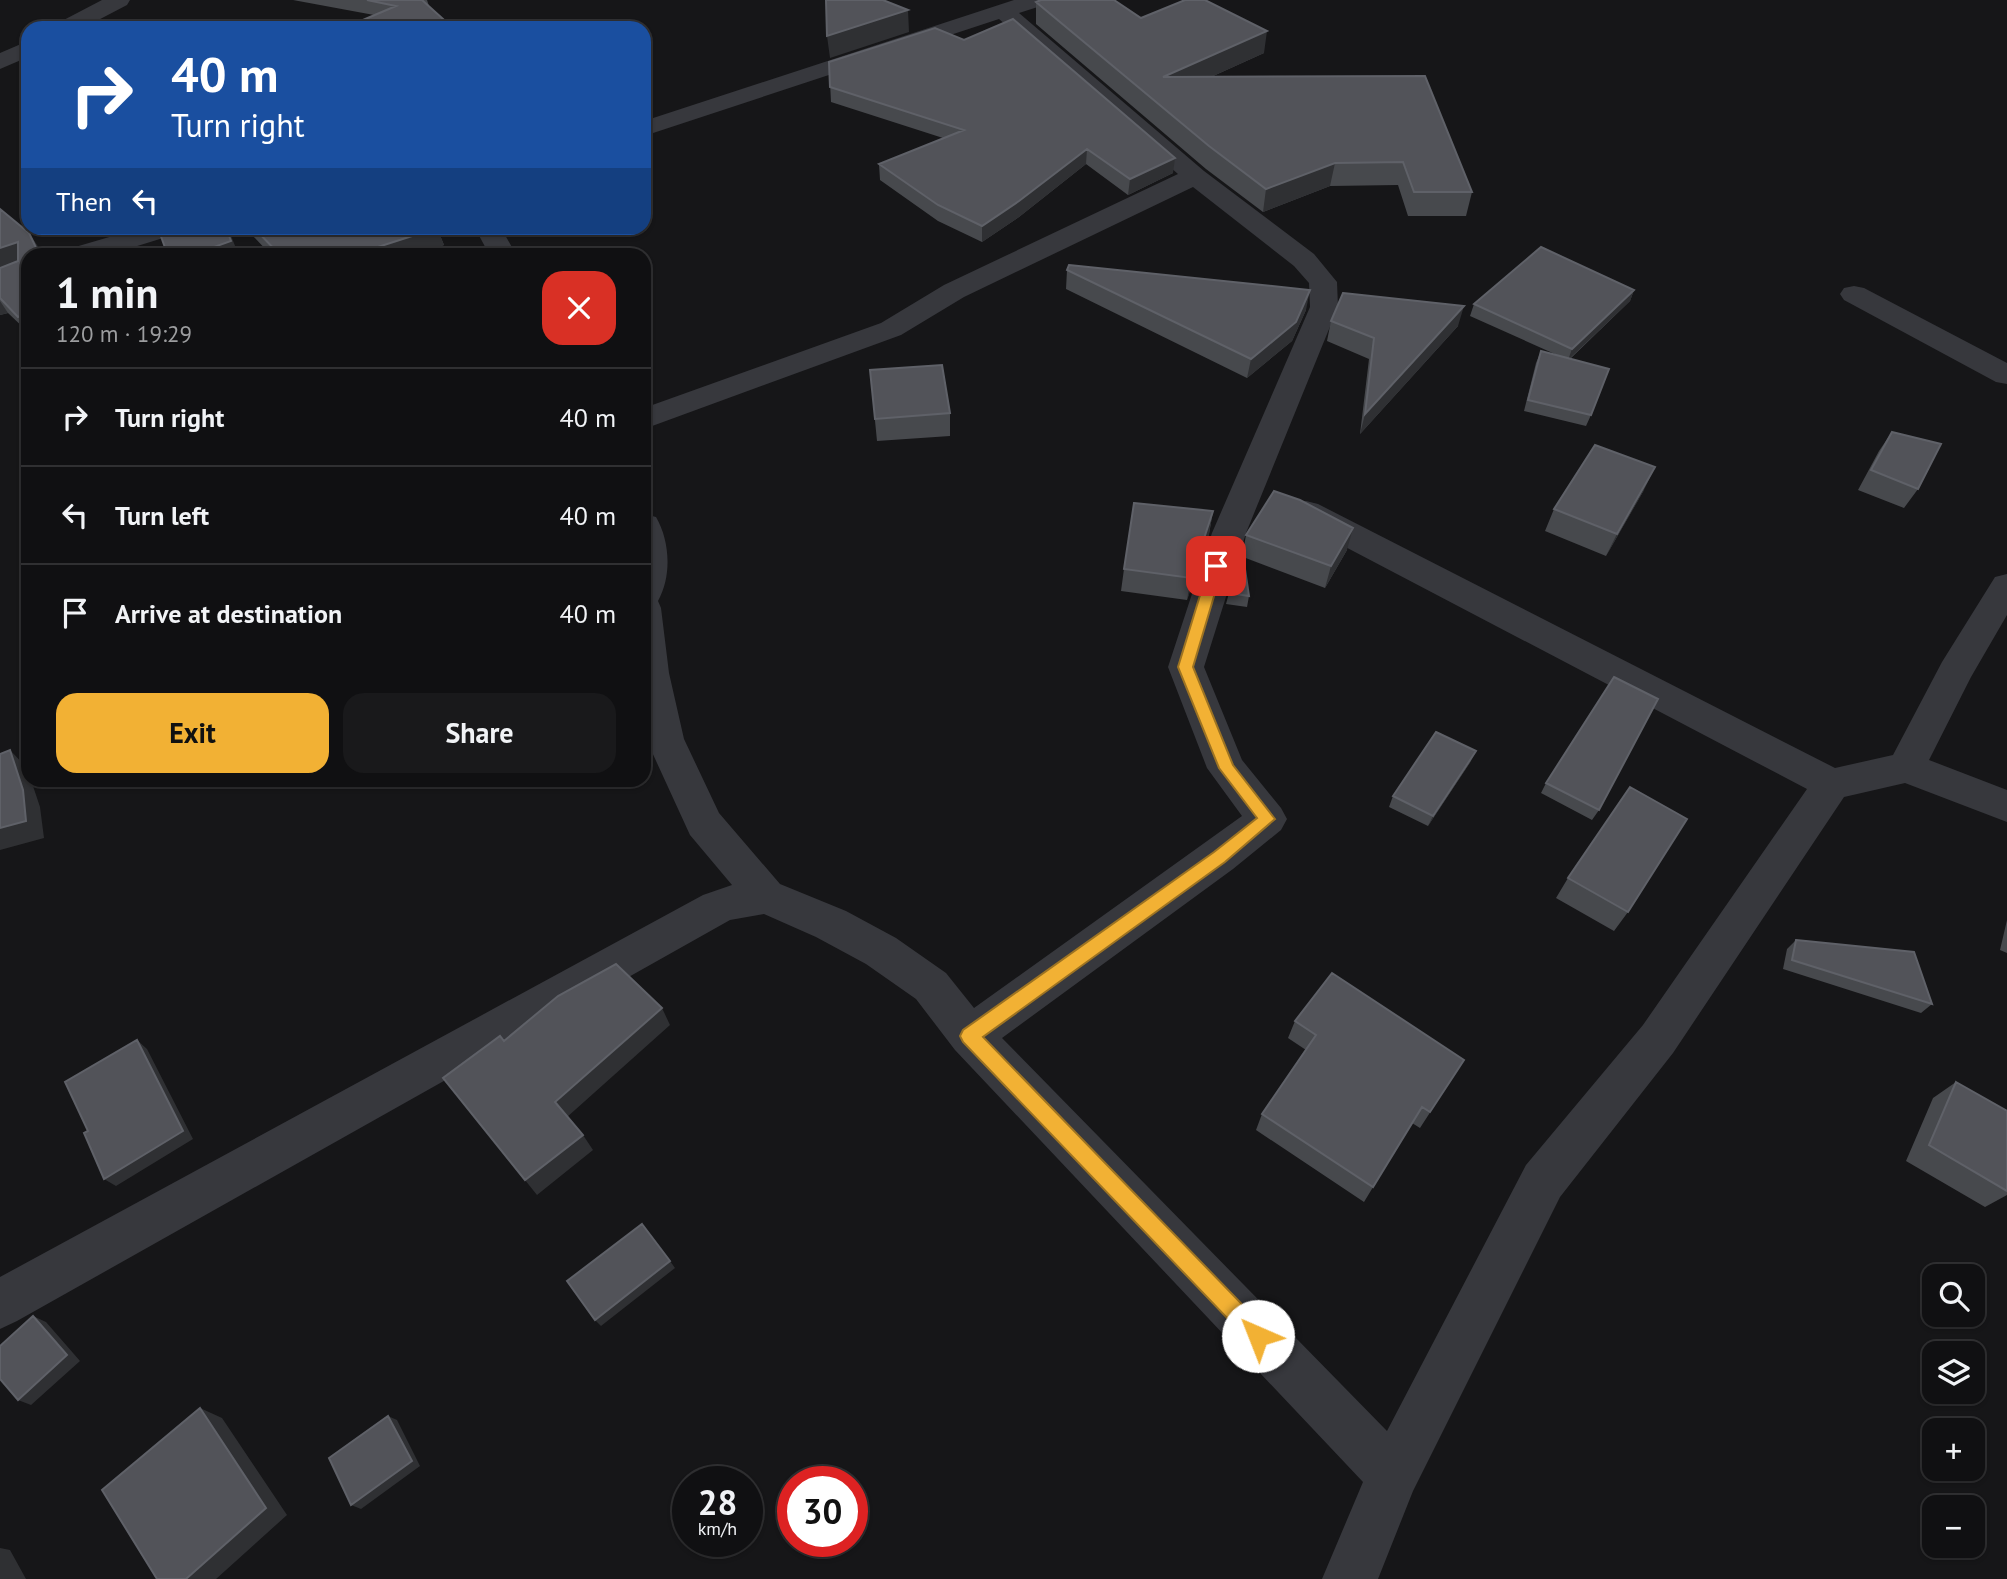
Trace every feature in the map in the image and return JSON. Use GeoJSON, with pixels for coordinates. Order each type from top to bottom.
{"type":"FeatureCollection","features":[{"type":"Feature","properties":{"kind":"street"},"geometry":{"type":"LineString","coordinates":[[78,21],[119,0]]}},
{"type":"Feature","properties":{"kind":"street"},"geometry":{"type":"LineString","coordinates":[[970,1036],[1219,857],[1267,819],[1226,768],[1186,667],[1216,566],[1324,307],[1323,282],[1304,260],[1195,176],[998,13],[971,0]]}},
{"type":"Feature","properties":{"kind":"street"},"geometry":{"type":"LineString","coordinates":[[651,128],[1036,0]]}},
{"type":"Feature","properties":{"kind":"street"},"geometry":{"type":"LineString","coordinates":[[0,62],[21,52]]}},
{"type":"Feature","properties":{"kind":"street"},"geometry":{"type":"LineString","coordinates":[[651,416],[891,329],[954,291],[1195,176]]}},
{"type":"Feature","properties":{"kind":"street"},"geometry":{"type":"LineString","coordinates":[[101,248],[144,235]]}},
{"type":"Feature","properties":{"kind":"street"},"geometry":{"type":"LineString","coordinates":[[1854,294],[2007,375]]}},
{"type":"Feature","properties":{"kind":"street"},"geometry":{"type":"LineString","coordinates":[[1251,483],[1832,785],[1906,767],[2007,806]]}},
{"type":"Feature","properties":{"kind":"street"},"geometry":{"type":"LineString","coordinates":[[1906,767],[1955,672],[2007,586]]}},
{"type":"Feature","properties":{"kind":"street"},"geometry":{"type":"LineString","coordinates":[[651,673],[665,739],[704,824],[766,896],[831,924],[891,958],[931,986],[970,1036],[1393,1475]]}},
{"type":"Feature","properties":{"kind":"street"},"geometry":{"type":"LineString","coordinates":[[1350,1579],[1393,1475],[1543,1181],[1658,1039],[1832,785]]}},
{"type":"Feature","properties":{"kind":"street"},"geometry":{"type":"LineString","coordinates":[[0,1304],[717,907],[741,899],[766,896]]}},
{"type":"Feature","properties":{"kind":"building"},"geometry":{"type":"Polygon","coordinates":[[[367,0],[422,0],[445,21],[361,21],[396,6],[367,0]]]}},
{"type":"Feature","properties":{"kind":"building"},"geometry":{"type":"Polygon","coordinates":[[[826,0],[883,0],[908,10],[827,36],[826,0]]]}},
{"type":"Feature","properties":{"kind":"building"},"geometry":{"type":"Polygon","coordinates":[[[1114,0],[1141,18],[1185,0],[1205,0],[1267,31],[1163,77],[1425,76],[1472,192],[1414,192],[1403,162],[1335,163],[1266,189],[1209,146],[1036,2],[1114,0]]]}},
{"type":"Feature","properties":{"kind":"building"},"geometry":{"type":"Polygon","coordinates":[[[1013,19],[1175,158],[1130,179],[1087,149],[982,226],[938,205],[879,164],[964,130],[830,87],[829,62],[935,28],[964,40],[1013,19]]]}},
{"type":"Feature","properties":{"kind":"building"},"geometry":{"type":"Polygon","coordinates":[[[0,209],[21,226],[21,235],[30,235],[36,248],[21,248],[21,316],[18,317],[0,298],[0,268],[18,261],[18,242],[0,248],[0,209]]]}},
{"type":"Feature","properties":{"kind":"building"},"geometry":{"type":"Polygon","coordinates":[[[160,235],[229,235],[231,241],[211,248],[165,248],[160,235]]]}},
{"type":"Feature","properties":{"kind":"building"},"geometry":{"type":"Polygon","coordinates":[[[261,235],[415,235],[375,248],[273,248],[261,235]]]}},
{"type":"Feature","properties":{"kind":"building"},"geometry":{"type":"Polygon","coordinates":[[[1541,247],[1634,290],[1572,349],[1474,304],[1541,247]]]}},
{"type":"Feature","properties":{"kind":"building"},"geometry":{"type":"Polygon","coordinates":[[[1069,265],[1310,290],[1296,322],[1251,359],[1067,270],[1069,265]]]}},
{"type":"Feature","properties":{"kind":"building"},"geometry":{"type":"Polygon","coordinates":[[[1343,293],[1464,306],[1365,414],[1374,338],[1331,321],[1343,293]]]}},
{"type":"Feature","properties":{"kind":"building"},"geometry":{"type":"Polygon","coordinates":[[[1541,351],[1609,369],[1591,415],[1528,400],[1541,351]]]}},
{"type":"Feature","properties":{"kind":"building"},"geometry":{"type":"Polygon","coordinates":[[[942,365],[950,413],[875,419],[870,370],[942,365]]]}},
{"type":"Feature","properties":{"kind":"building"},"geometry":{"type":"Polygon","coordinates":[[[1892,432],[1941,444],[1918,489],[1871,470],[1892,432]]]}},
{"type":"Feature","properties":{"kind":"building"},"geometry":{"type":"Polygon","coordinates":[[[1595,445],[1655,467],[1617,534],[1554,509],[1595,445]]]}},
{"type":"Feature","properties":{"kind":"building"},"geometry":{"type":"Polygon","coordinates":[[[1274,491],[1300,500],[1353,528],[1331,566],[1246,535],[1274,491]]]}},
{"type":"Feature","properties":{"kind":"building"},"geometry":{"type":"Polygon","coordinates":[[[1134,503],[1213,511],[1191,578],[1124,569],[1134,503]]]}},
{"type":"Feature","properties":{"kind":"building"},"geometry":{"type":"Polygon","coordinates":[[[1242,549],[1249,596],[1229,593],[1242,549]]]}},
{"type":"Feature","properties":{"kind":"building"},"geometry":{"type":"Polygon","coordinates":[[[1614,677],[1658,699],[1599,810],[1546,783],[1614,677]]]}},
{"type":"Feature","properties":{"kind":"building"},"geometry":{"type":"Polygon","coordinates":[[[1436,732],[1476,751],[1433,816],[1393,796],[1436,732]]]}},
{"type":"Feature","properties":{"kind":"building"},"geometry":{"type":"Polygon","coordinates":[[[10,750],[23,790],[26,821],[0,828],[0,754],[10,750]]]}},
{"type":"Feature","properties":{"kind":"building"},"geometry":{"type":"Polygon","coordinates":[[[1630,787],[1687,819],[1628,912],[1568,878],[1630,787]]]}},
{"type":"Feature","properties":{"kind":"building"},"geometry":{"type":"Polygon","coordinates":[[[1796,940],[1914,952],[1932,1004],[1792,960],[1796,940]]]}},
{"type":"Feature","properties":{"kind":"building"},"geometry":{"type":"Polygon","coordinates":[[[616,964],[662,1008],[555,1102],[583,1135],[525,1180],[443,1078],[500,1036],[504,1041],[558,996],[616,964]]]}},
{"type":"Feature","properties":{"kind":"building"},"geometry":{"type":"Polygon","coordinates":[[[1332,973],[1464,1060],[1430,1112],[1422,1107],[1373,1187],[1262,1114],[1316,1035],[1295,1021],[1332,973]]]}},
{"type":"Feature","properties":{"kind":"building"},"geometry":{"type":"Polygon","coordinates":[[[137,1040],[183,1131],[104,1179],[84,1133],[88,1131],[65,1082],[137,1040]]]}},
{"type":"Feature","properties":{"kind":"building"},"geometry":{"type":"Polygon","coordinates":[[[1956,1082],[2007,1111],[2007,1191],[1929,1145],[1956,1082]]]}},
{"type":"Feature","properties":{"kind":"building"},"geometry":{"type":"Polygon","coordinates":[[[642,1224],[670,1261],[595,1320],[567,1281],[642,1224]]]}},
{"type":"Feature","properties":{"kind":"building"},"geometry":{"type":"Polygon","coordinates":[[[33,1316],[67,1355],[18,1400],[0,1379],[0,1346],[33,1316]]]}},
{"type":"Feature","properties":{"kind":"building"},"geometry":{"type":"Polygon","coordinates":[[[200,1408],[266,1508],[186,1579],[157,1579],[102,1490],[200,1408]]]}},
{"type":"Feature","properties":{"kind":"building"},"geometry":{"type":"Polygon","coordinates":[[[388,1416],[412,1461],[351,1505],[329,1458],[388,1416]]]}},
{"type":"Feature","properties":{"kind":"route"},"geometry":{"type":"LineString","coordinates":[[1216,566],[1186,667],[1226,768],[1267,819],[1219,857],[970,1036],[1258,1336]]}}]}
